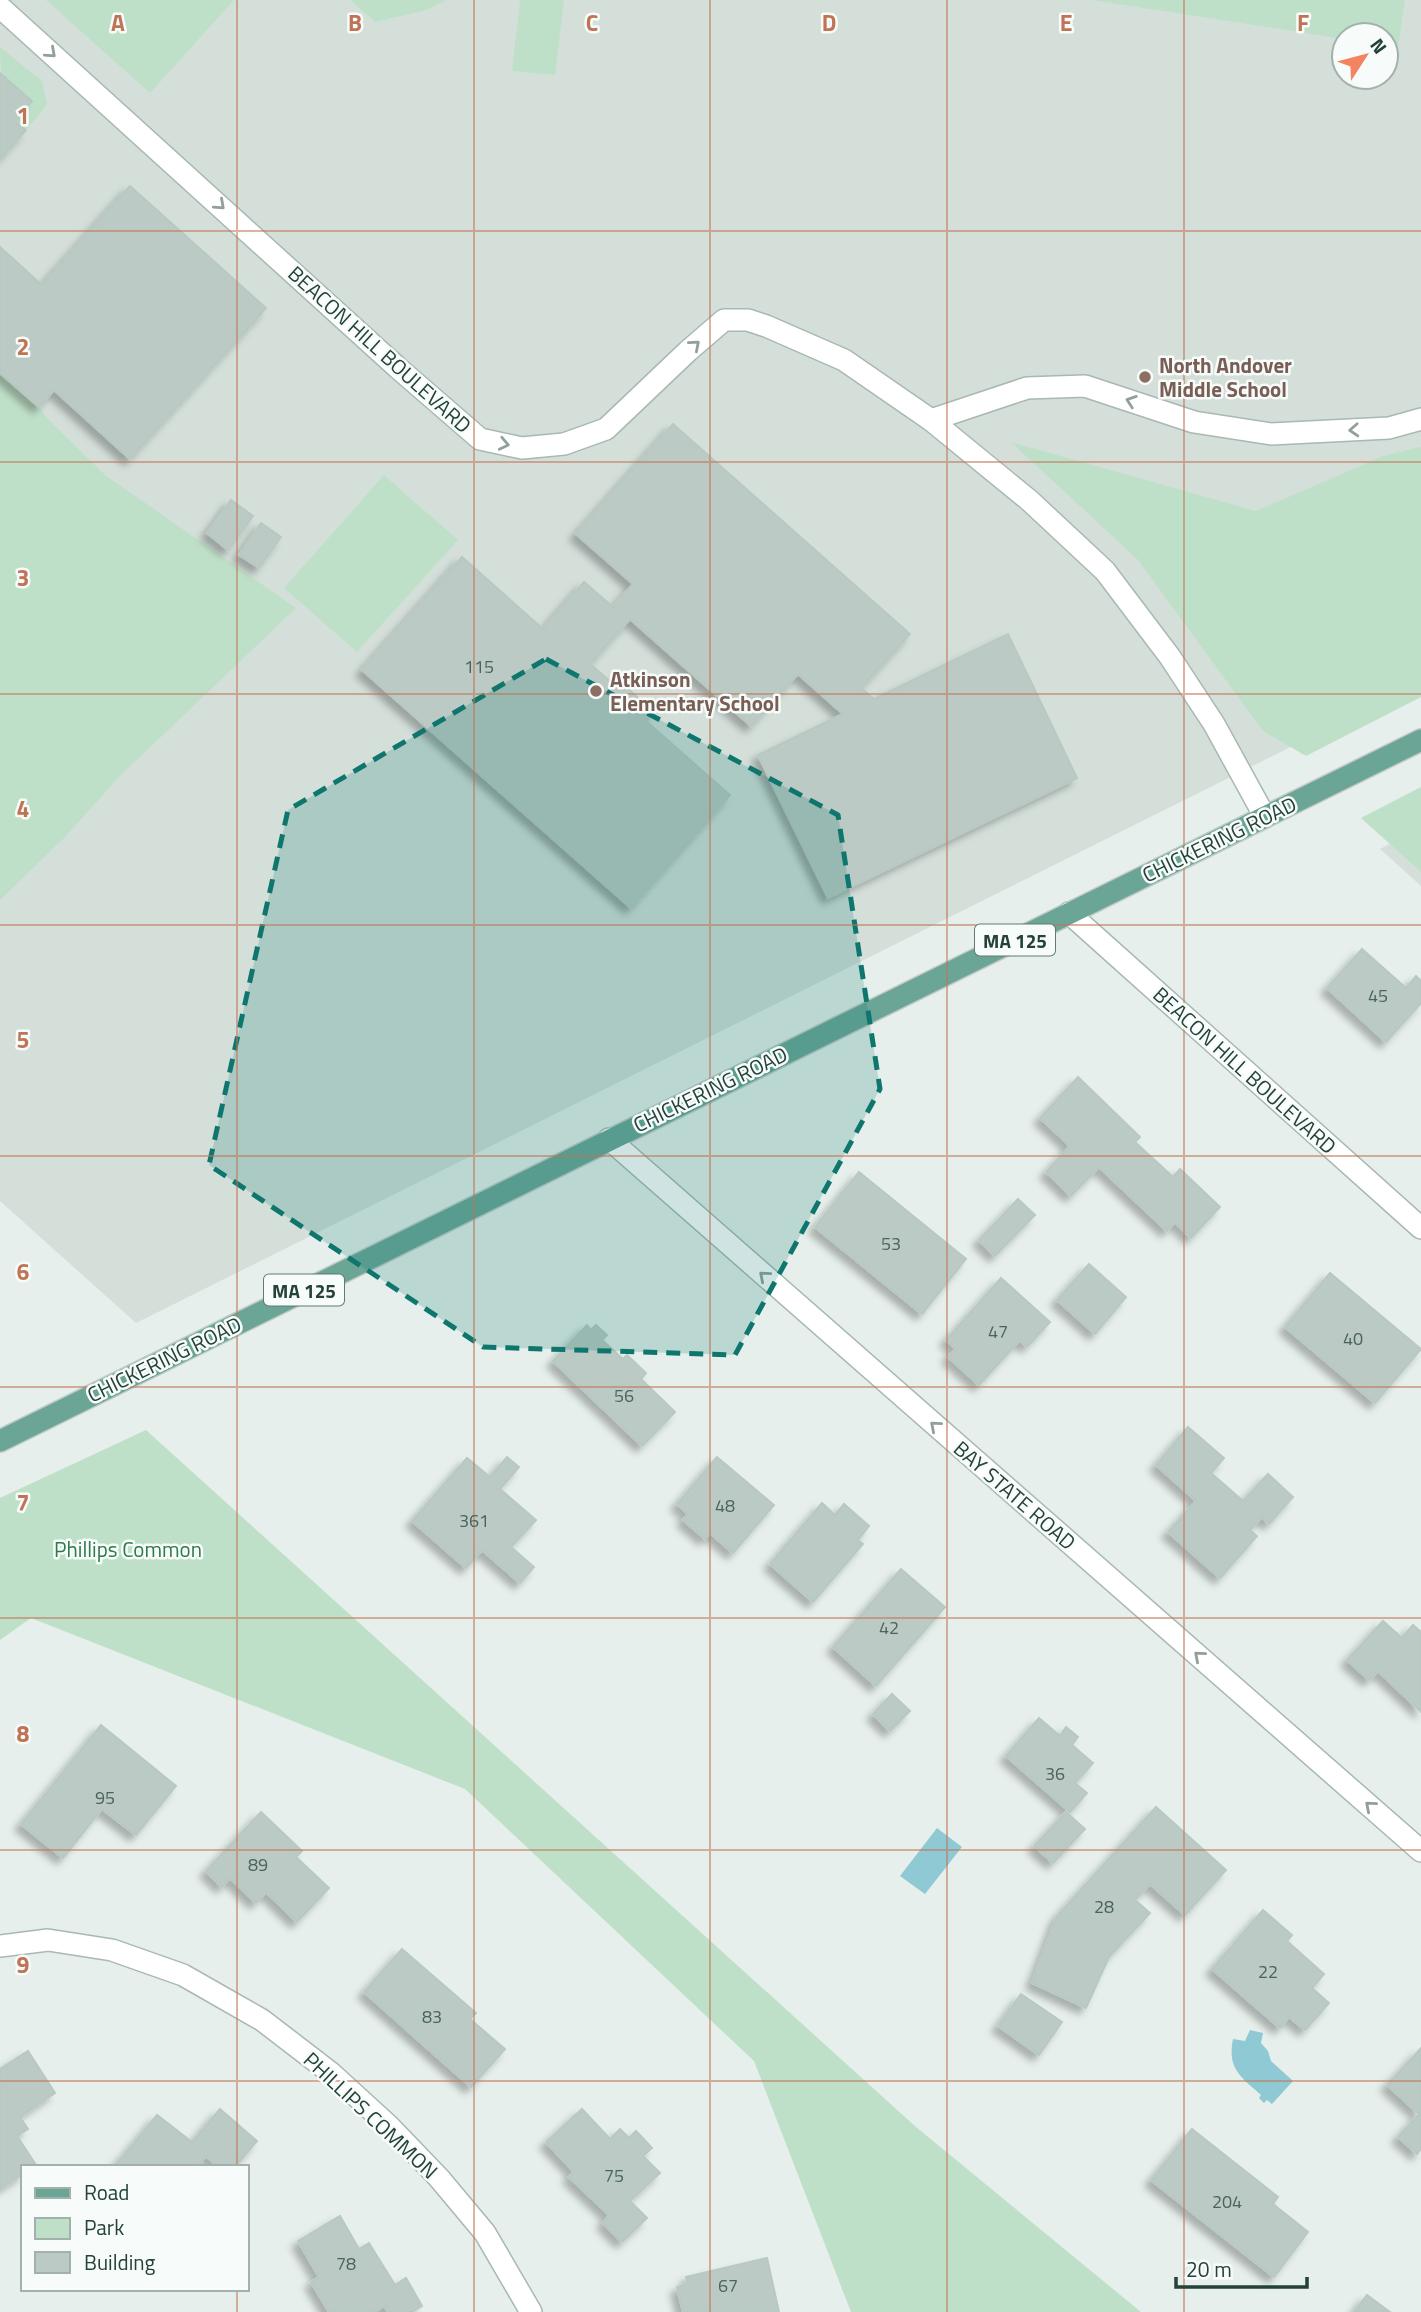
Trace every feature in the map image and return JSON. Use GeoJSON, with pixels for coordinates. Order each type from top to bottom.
{"type":"FeatureCollection","features":[{"type":"Feature","properties":{"kind":"main road","name":"CHICKERING ROAD"},"geometry":{"type":"LineString","coordinates":[[0,1441],[1421,740]]}},
{"type":"Feature","properties":{"kind":"street","name":"BEACON HILL BOULEVARD"},"geometry":{"type":"LineString","coordinates":[[0,8],[480,439],[522,448],[564,444],[606,429],[724,320],[748,320],[845,360],[931,420],[1030,501],[1105,571],[1170,657],[1214,724],[1265,817]]}},
{"type":"Feature","properties":{"kind":"street"},"geometry":{"type":"LineString","coordinates":[[931,420],[1027,388],[1085,386],[1194,422],[1271,434],[1389,428],[1421,419]]}},
{"type":"Feature","properties":{"kind":"street","name":"BEACON HILL BOULEVARD"},"geometry":{"type":"LineString","coordinates":[[1069,913],[1421,1228]]}},
{"type":"Feature","properties":{"kind":"street","name":"BAY STATE ROAD"},"geometry":{"type":"LineString","coordinates":[[608,1139],[1421,1851]]}},
{"type":"Feature","properties":{"kind":"street","name":"PHILLIPS COMMON"},"geometry":{"type":"LineString","coordinates":[[0,1946],[48,1940],[112,1950],[183,1975],[262,2020],[331,2073],[389,2126],[439,2178],[485,2233],[531,2312]]}},
{"type":"Feature","properties":{"kind":"highlighted area"},"geometry":{"type":"Polygon","coordinates":[[[546,659],[838,815],[880,1089],[735,1355],[483,1347],[209,1165],[288,810],[546,659]]]}},
{"type":"Feature","properties":{"kind":"shaded area"},"geometry":{"type":"Polygon","coordinates":[[[0,0],[1421,0],[1421,682],[136,1323],[0,1201],[0,0]]]}},
{"type":"Feature","properties":{"kind":"shaded area"},"geometry":{"type":"Polygon","coordinates":[[[1421,828],[1421,886],[1380,849],[1421,828]]]}},
{"type":"Feature","properties":{"kind":"green space"},"geometry":{"type":"Polygon","coordinates":[[[46,0],[234,0],[150,93],[46,0]]]}},
{"type":"Feature","properties":{"kind":"green space"},"geometry":{"type":"Polygon","coordinates":[[[350,0],[447,0],[427,10],[375,22],[350,0]]]}},
{"type":"Feature","properties":{"kind":"green space"},"geometry":{"type":"Polygon","coordinates":[[[520,0],[564,0],[555,75],[512,71],[520,0]]]}},
{"type":"Feature","properties":{"kind":"green space"},"geometry":{"type":"Polygon","coordinates":[[[1092,0],[1405,0],[1400,34],[1400,21],[1330,21],[1330,37],[1092,0]]]}},
{"type":"Feature","properties":{"kind":"green space"},"geometry":{"type":"Polygon","coordinates":[[[0,47],[42,81],[47,105],[26,130],[8,103],[2,81],[0,47]]]}},
{"type":"Feature","properties":{"kind":"green space"},"geometry":{"type":"Polygon","coordinates":[[[0,373],[39,407],[105,475],[296,608],[119,777],[64,838],[0,900],[0,373]]]}},
{"type":"Feature","properties":{"kind":"green space"},"geometry":{"type":"Polygon","coordinates":[[[1011,442],[1256,511],[1383,456],[1421,447],[1421,697],[1306,756],[1263,731],[1138,560],[1011,442]]]}},
{"type":"Feature","properties":{"kind":"green space"},"geometry":{"type":"Polygon","coordinates":[[[384,475],[458,540],[357,652],[284,588],[384,475]]]}},
{"type":"Feature","properties":{"kind":"green space"},"geometry":{"type":"Polygon","coordinates":[[[1421,787],[1421,872],[1361,818],[1421,787]]]}},
{"type":"Feature","properties":{"kind":"green space","name":"Phillips Common"},"geometry":{"type":"Polygon","coordinates":[[[146,1430],[916,2127],[1141,2312],[851,2312],[754,2061],[465,1789],[31,1618],[0,1640],[0,1498],[146,1430]]]}},
{"type":"Feature","properties":{"kind":"water"},"geometry":{"type":"Polygon","coordinates":[[[937,1828],[962,1847],[925,1894],[900,1876],[937,1828]]]}},
{"type":"Feature","properties":{"kind":"water"},"geometry":{"type":"Polygon","coordinates":[[[1250,2030],[1263,2033],[1261,2043],[1268,2051],[1271,2061],[1293,2081],[1272,2104],[1267,2100],[1264,2103],[1259,2098],[1261,2095],[1234,2065],[1233,2039],[1245,2041],[1250,2030]]]}},
{"type":"Feature","properties":{"kind":"building"},"geometry":{"type":"Polygon","coordinates":[[[0,73],[32,101],[15,121],[26,130],[0,159],[0,73]]]}},
{"type":"Feature","properties":{"kind":"building"},"geometry":{"type":"Polygon","coordinates":[[[130,186],[266,308],[130,459],[54,390],[39,407],[0,373],[0,247],[42,285],[130,186]]]}},
{"type":"Feature","properties":{"kind":"building"},"geometry":{"type":"Polygon","coordinates":[[[673,424],[910,634],[861,688],[874,699],[1008,634],[1077,778],[828,898],[758,755],[843,714],[798,674],[751,726],[630,619],[590,664],[610,681],[614,676],[654,712],[646,721],[730,795],[631,908],[362,670],[462,557],[543,629],[584,582],[613,607],[633,584],[576,534],[673,424]]]}},
{"type":"Feature","properties":{"kind":"building"},"geometry":{"type":"Polygon","coordinates":[[[231,500],[253,516],[228,550],[207,533],[231,500]]]}},
{"type":"Feature","properties":{"kind":"building"},"geometry":{"type":"Polygon","coordinates":[[[261,523],[281,537],[259,568],[239,555],[261,523]]]}},
{"type":"Feature","properties":{"kind":"building"},"geometry":{"type":"Polygon","coordinates":[[[1362,949],[1406,988],[1416,976],[1421,981],[1421,1003],[1386,1042],[1327,988],[1362,949]]]}},
{"type":"Feature","properties":{"kind":"building"},"geometry":{"type":"Polygon","coordinates":[[[1078,1077],[1140,1137],[1135,1142],[1173,1177],[1180,1169],[1220,1207],[1191,1238],[1175,1222],[1167,1231],[1099,1167],[1071,1196],[1046,1172],[1070,1146],[1040,1118],[1078,1077]]]}},
{"type":"Feature","properties":{"kind":"building"},"geometry":{"type":"Polygon","coordinates":[[[859,1172],[966,1259],[922,1314],[815,1227],[859,1172]]]}},
{"type":"Feature","properties":{"kind":"building"},"geometry":{"type":"Polygon","coordinates":[[[1018,1199],[1035,1215],[995,1256],[979,1240],[1018,1199]]]}},
{"type":"Feature","properties":{"kind":"building"},"geometry":{"type":"Polygon","coordinates":[[[1089,1264],[1126,1297],[1095,1334],[1057,1300],[1089,1264]]]}},
{"type":"Feature","properties":{"kind":"building"},"geometry":{"type":"Polygon","coordinates":[[[1330,1273],[1421,1349],[1375,1403],[1285,1327],[1330,1273]]]}},
{"type":"Feature","properties":{"kind":"building"},"geometry":{"type":"Polygon","coordinates":[[[1001,1278],[1050,1322],[1027,1347],[1020,1340],[979,1385],[948,1357],[956,1349],[946,1340],[1001,1278]]]}},
{"type":"Feature","properties":{"kind":"building"},"geometry":{"type":"Polygon","coordinates":[[[587,1325],[591,1330],[596,1325],[607,1335],[602,1340],[623,1359],[627,1355],[646,1373],[641,1379],[675,1412],[642,1446],[553,1361],[587,1325]]]}},
{"type":"Feature","properties":{"kind":"building"},"geometry":{"type":"Polygon","coordinates":[[[1188,1427],[1224,1458],[1211,1473],[1243,1501],[1268,1474],[1293,1497],[1269,1524],[1262,1517],[1250,1530],[1257,1536],[1220,1578],[1168,1532],[1196,1501],[1156,1465],[1188,1427]]]}},
{"type":"Feature","properties":{"kind":"building"},"geometry":{"type":"Polygon","coordinates":[[[507,1457],[519,1467],[500,1489],[536,1520],[511,1547],[534,1567],[520,1583],[482,1550],[466,1568],[412,1521],[467,1458],[490,1477],[507,1457]]]}},
{"type":"Feature","properties":{"kind":"building"},"geometry":{"type":"Polygon","coordinates":[[[717,1457],[774,1505],[733,1553],[710,1533],[705,1539],[683,1520],[688,1514],[677,1504],[717,1457]]]}},
{"type":"Feature","properties":{"kind":"building"},"geometry":{"type":"Polygon","coordinates":[[[822,1503],[835,1515],[844,1504],[869,1526],[858,1540],[863,1544],[813,1602],[770,1564],[822,1503]]]}},
{"type":"Feature","properties":{"kind":"building"},"geometry":{"type":"Polygon","coordinates":[[[901,1569],[945,1607],[876,1686],[833,1647],[901,1569]]]}},
{"type":"Feature","properties":{"kind":"building"},"geometry":{"type":"Polygon","coordinates":[[[1383,1621],[1402,1638],[1413,1625],[1421,1632],[1421,1712],[1378,1671],[1369,1680],[1347,1660],[1383,1621]]]}},
{"type":"Feature","properties":{"kind":"building"},"geometry":{"type":"Polygon","coordinates":[[[892,1694],[910,1711],[890,1731],[873,1714],[892,1694]]]}},
{"type":"Feature","properties":{"kind":"building"},"geometry":{"type":"Polygon","coordinates":[[[1039,1718],[1060,1736],[1066,1727],[1078,1737],[1072,1745],[1093,1763],[1075,1783],[1087,1793],[1070,1812],[1006,1756],[1039,1718]]]}},
{"type":"Feature","properties":{"kind":"building"},"geometry":{"type":"Polygon","coordinates":[[[101,1725],[176,1786],[136,1835],[102,1809],[63,1858],[21,1824],[101,1725]]]}},
{"type":"Feature","properties":{"kind":"building"},"geometry":{"type":"Polygon","coordinates":[[[1156,1807],[1226,1870],[1185,1915],[1150,1884],[1135,1900],[1150,1913],[1109,1957],[1086,2008],[1032,1983],[1057,1916],[1156,1807]]]}},
{"type":"Feature","properties":{"kind":"building"},"geometry":{"type":"Polygon","coordinates":[[[261,1812],[302,1851],[296,1857],[329,1888],[297,1922],[266,1892],[256,1903],[230,1878],[222,1887],[206,1871],[261,1812]]]}},
{"type":"Feature","properties":{"kind":"building"},"geometry":{"type":"Polygon","coordinates":[[[1066,1812],[1085,1829],[1053,1863],[1034,1846],[1066,1812]]]}},
{"type":"Feature","properties":{"kind":"building"},"geometry":{"type":"Polygon","coordinates":[[[1263,1910],[1292,1935],[1287,1941],[1324,1974],[1312,1988],[1329,2003],[1305,2030],[1289,2017],[1280,2028],[1212,1969],[1263,1910]]]}},
{"type":"Feature","properties":{"kind":"building"},"geometry":{"type":"Polygon","coordinates":[[[402,1949],[476,2013],[470,2019],[505,2049],[471,2087],[364,1992],[402,1949]]]}},
{"type":"Feature","properties":{"kind":"building"},"geometry":{"type":"Polygon","coordinates":[[[1021,1994],[1062,2022],[1039,2055],[998,2026],[1021,1994]]]}},
{"type":"Feature","properties":{"kind":"building"},"geometry":{"type":"Polygon","coordinates":[[[1421,2048],[1421,2149],[1417,2154],[1398,2137],[1419,2114],[1387,2085],[1421,2048]]]}},
{"type":"Feature","properties":{"kind":"building"},"geometry":{"type":"Polygon","coordinates":[[[28,2051],[55,2093],[20,2117],[28,2129],[17,2136],[36,2165],[21,2165],[21,2175],[0,2189],[0,2069],[28,2051]]]}},
{"type":"Feature","properties":{"kind":"building"},"geometry":{"type":"Polygon","coordinates":[[[220,2109],[257,2141],[237,2165],[216,2165],[206,2156],[199,2165],[116,2165],[157,2115],[192,2142],[220,2109]]]}},
{"type":"Feature","properties":{"kind":"building"},"geometry":{"type":"Polygon","coordinates":[[[582,2109],[610,2139],[620,2129],[629,2138],[636,2131],[652,2148],[643,2156],[660,2173],[630,2201],[647,2218],[622,2242],[603,2223],[609,2215],[569,2177],[574,2172],[546,2142],[582,2109]]]}},
{"type":"Feature","properties":{"kind":"building"},"geometry":{"type":"Polygon","coordinates":[[[1192,2129],[1278,2197],[1273,2204],[1308,2232],[1274,2277],[1151,2180],[1192,2129]]]}},
{"type":"Feature","properties":{"kind":"building"},"geometry":{"type":"Polygon","coordinates":[[[340,2216],[359,2249],[369,2243],[395,2285],[406,2278],[422,2306],[412,2312],[388,2312],[384,2306],[374,2312],[329,2312],[311,2282],[319,2277],[298,2241],[340,2216]]]}},
{"type":"Feature","properties":{"kind":"building"},"geometry":{"type":"Polygon","coordinates":[[[767,2258],[779,2312],[683,2312],[677,2287],[688,2284],[686,2277],[767,2258]]]}},
{"type":"Feature","properties":{"kind":"building"},"geometry":{"type":"Polygon","coordinates":[[[1367,2295],[1390,2312],[1354,2312],[1367,2295]]]}},
{"type":"Feature","properties":{"kind":"place","name":"North Andover Middle School"},"geometry":{"type":"Point","coordinates":[1145,377]}},
{"type":"Feature","properties":{"kind":"place","name":"Atkinson Elementary School"},"geometry":{"type":"Point","coordinates":[596,691]}}]}
